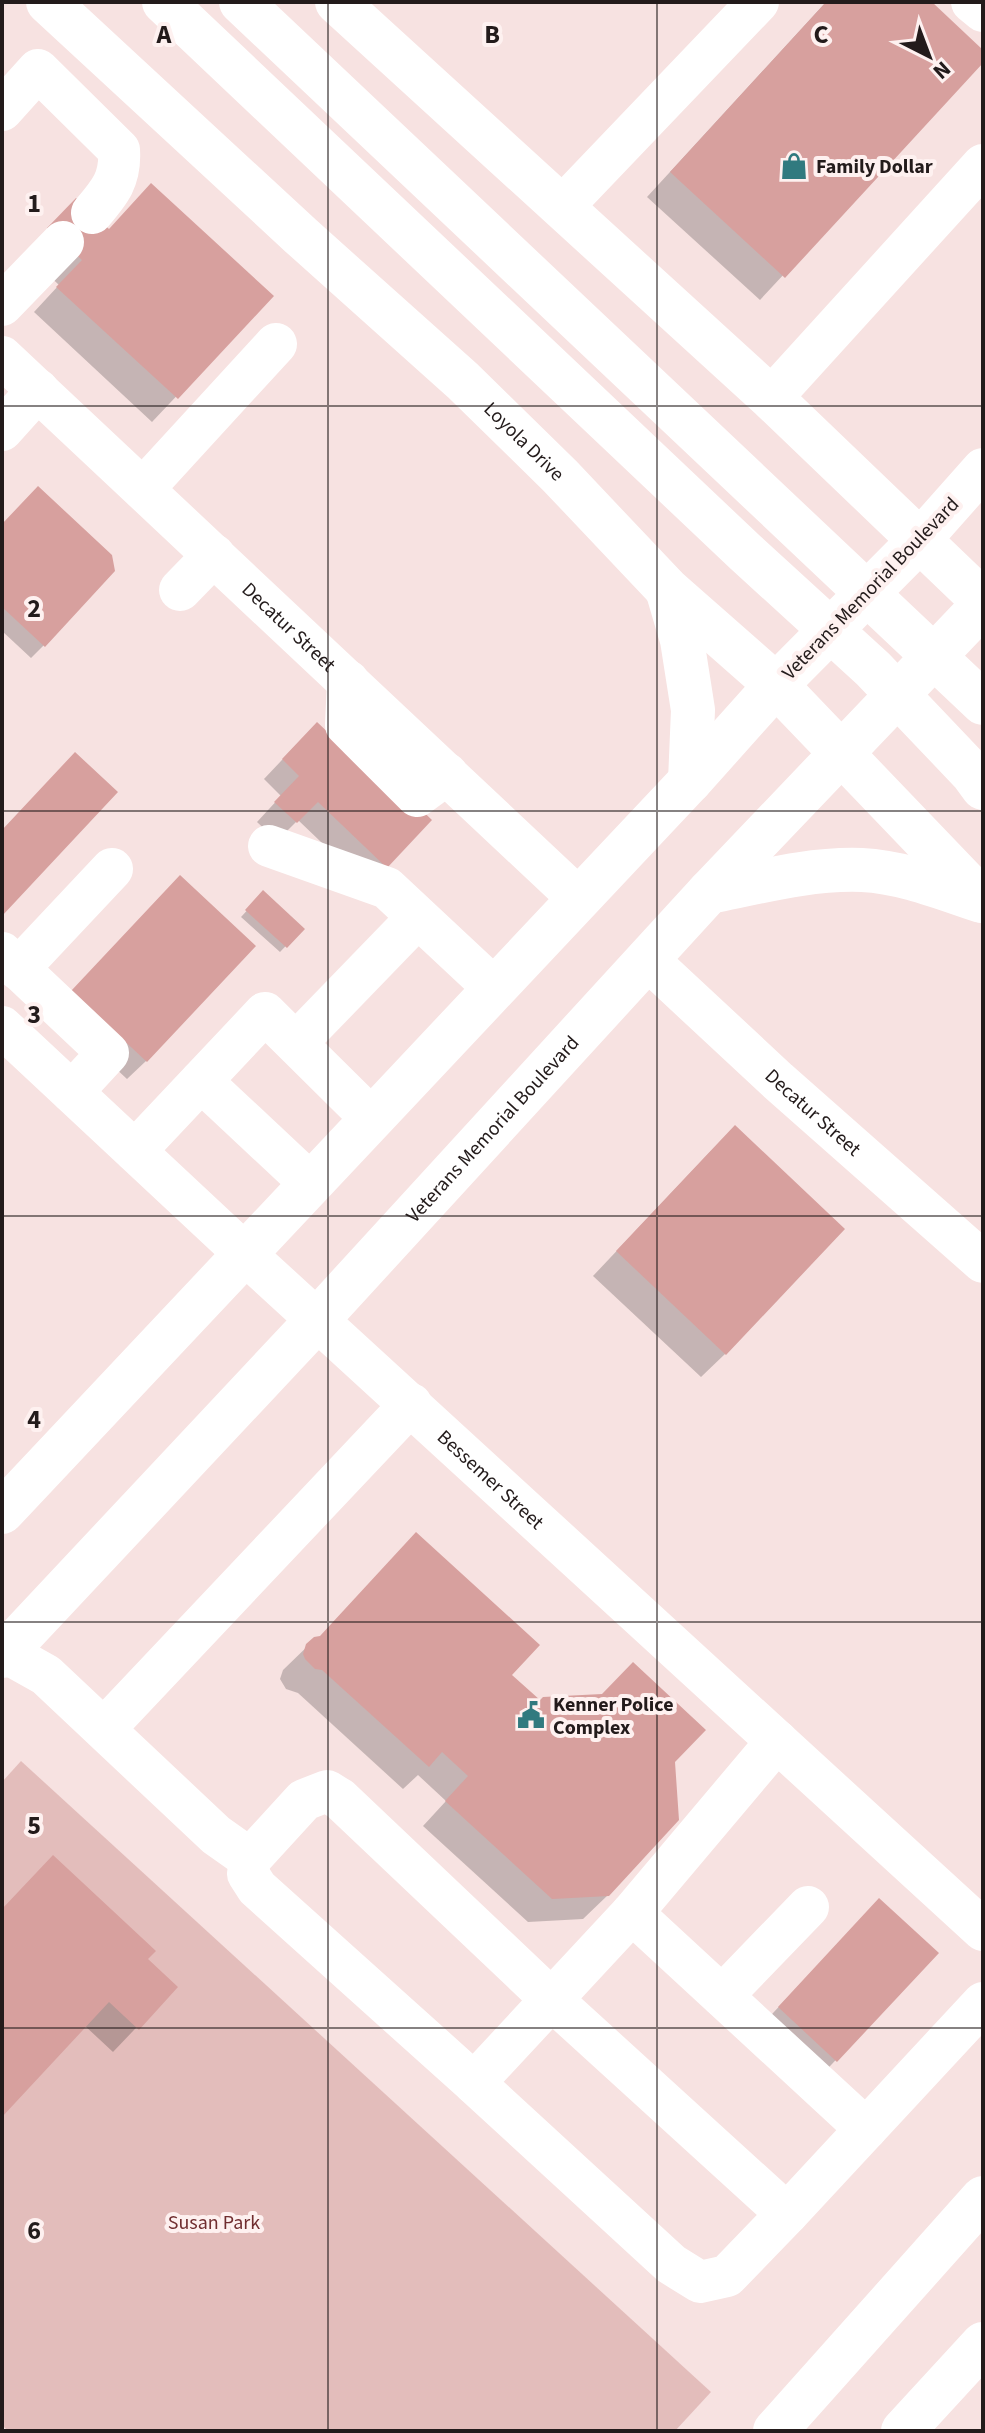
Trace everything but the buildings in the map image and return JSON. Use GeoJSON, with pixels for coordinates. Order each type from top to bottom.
{"type":"FeatureCollection","features":[{"type":"Feature","properties":{"kind":"main road","name":"Loyola Drive"},"geometry":{"type":"LineString","coordinates":[[48,2],[463,381],[596,513],[667,589],[776,685],[842,751],[983,902]]}},
{"type":"Feature","properties":{"kind":"main road"},"geometry":{"type":"LineString","coordinates":[[164,2],[745,552],[873,669],[983,788]]}},
{"type":"Feature","properties":{"kind":"main road"},"geometry":{"type":"LineString","coordinates":[[241,2],[983,703]]}},
{"type":"Feature","properties":{"kind":"main road"},"geometry":{"type":"LineString","coordinates":[[337,2],[771,398],[983,603]]}},
{"type":"Feature","properties":{"kind":"main road","name":"Veterans Memorial Boulevard"},"geometry":{"type":"LineString","coordinates":[[2,1512],[690,781],[776,685],[919,541]]}},
{"type":"Feature","properties":{"kind":"main road"},"geometry":{"type":"LineString","coordinates":[[667,589],[682,640],[693,710],[690,781]]}},
{"type":"Feature","properties":{"kind":"main road","name":"Veterans Memorial Boulevard"},"geometry":{"type":"LineString","coordinates":[[3,1652],[318,1319],[709,892],[983,603]]}},
{"type":"Feature","properties":{"kind":"main road"},"geometry":{"type":"LineString","coordinates":[[709,892],[794,875],[861,870],[907,877],[983,902]]}},
{"type":"Feature","properties":{"kind":"main road"},"geometry":{"type":"LineString","coordinates":[[2,1545],[146,1358]]}},
{"type":"Feature","properties":{"kind":"main road"},"geometry":{"type":"LineString","coordinates":[[775,2431],[983,2198]]}},
{"type":"Feature","properties":{"kind":"main road"},"geometry":{"type":"LineString","coordinates":[[903,2431],[983,2344]]}},
{"type":"Feature","properties":{"kind":"street"},"geometry":{"type":"LineString","coordinates":[[562,207],[758,2]]}},
{"type":"Feature","properties":{"kind":"street"},"geometry":{"type":"LineString","coordinates":[[972,2],[983,11]]}},
{"type":"Feature","properties":{"kind":"street"},"geometry":{"type":"LineString","coordinates":[[2,110],[38,70],[119,150],[120,169],[114,188],[92,213]]}},
{"type":"Feature","properties":{"kind":"street"},"geometry":{"type":"LineString","coordinates":[[771,398],[983,165]]}},
{"type":"Feature","properties":{"kind":"street"},"geometry":{"type":"LineString","coordinates":[[2,305],[63,242]]}},
{"type":"Feature","properties":{"kind":"street"},"geometry":{"type":"LineString","coordinates":[[143,489],[276,344]]}},
{"type":"Feature","properties":{"kind":"street","name":"Decatur Street"},"geometry":{"type":"LineString","coordinates":[[2,357],[578,898]]}},
{"type":"Feature","properties":{"kind":"street"},"geometry":{"type":"LineString","coordinates":[[2,430],[38,390]]}},
{"type":"Feature","properties":{"kind":"street","name":"Veterans Memorial Boulevard"},"geometry":{"type":"LineString","coordinates":[[919,541],[983,469]]}},
{"type":"Feature","properties":{"kind":"street"},"geometry":{"type":"LineString","coordinates":[[180,590],[214,555]]}},
{"type":"Feature","properties":{"kind":"street"},"geometry":{"type":"LineString","coordinates":[[269,846],[387,888],[494,988]]}},
{"type":"Feature","properties":{"kind":"street"},"geometry":{"type":"LineString","coordinates":[[72,1092],[108,1053],[10,961],[112,869]]}},
{"type":"Feature","properties":{"kind":"street"},"geometry":{"type":"LineString","coordinates":[[296,1043],[417,918]]}},
{"type":"Feature","properties":{"kind":"street","name":"Decatur Street"},"geometry":{"type":"LineString","coordinates":[[647,959],[778,1081],[983,1262]]}},
{"type":"Feature","properties":{"kind":"street"},"geometry":{"type":"LineString","coordinates":[[135,1151],[265,1013],[371,1118]]}},
{"type":"Feature","properties":{"kind":"street","name":"Bessemer Street"},"geometry":{"type":"LineString","coordinates":[[2,1027],[245,1254],[983,1930]]}},
{"type":"Feature","properties":{"kind":"street"},"geometry":{"type":"LineString","coordinates":[[201,1081],[310,1183]]}},
{"type":"Feature","properties":{"kind":"street"},"geometry":{"type":"LineString","coordinates":[[104,1729],[411,1404]]}},
{"type":"Feature","properties":{"kind":"street"},"geometry":{"type":"LineString","coordinates":[[3,1652],[46,1675],[216,1835],[250,1859]]}},
{"type":"Feature","properties":{"kind":"street"},"geometry":{"type":"LineString","coordinates":[[474,2083],[632,1913],[777,1741]]}},
{"type":"Feature","properties":{"kind":"street"},"geometry":{"type":"LineString","coordinates":[[787,2214],[552,2000],[340,1799],[327,1791],[304,1800],[250,1859],[248,1874],[257,1888],[671,2264],[700,2282],[727,2276],[787,2214],[983,2003]]}},
{"type":"Feature","properties":{"kind":"street"},"geometry":{"type":"LineString","coordinates":[[722,1996],[808,1907]]}},
{"type":"Feature","properties":{"kind":"street"},"geometry":{"type":"LineString","coordinates":[[632,1913],[866,2129]]}},
{"type":"Feature","properties":{"kind":"green space","name":"Susan Park"},"geometry":{"type":"Polygon","coordinates":[[[21,1761],[711,2392],[675,2431],[8,2431],[2,2425],[2,1782],[21,1761]]]}},
{"type":"Feature","properties":{"kind":"place","name":"Family Dollar"},"geometry":{"type":"Point","coordinates":[794,166]}},
{"type":"Feature","properties":{"kind":"place","name":"Kenner Police Complex"},"geometry":{"type":"Point","coordinates":[531,1715]}}]}
